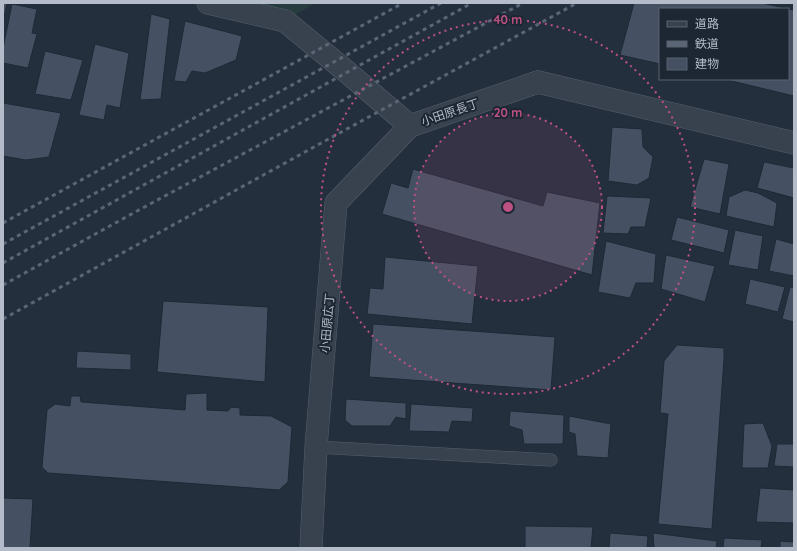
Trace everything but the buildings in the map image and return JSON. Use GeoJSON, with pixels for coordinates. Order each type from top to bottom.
{"type":"FeatureCollection","features":[{"type":"Feature","properties":{"kind":"street","name":"小田原長丁"},"geometry":{"type":"LineString","coordinates":[[208,3],[285,21],[410,126],[538,82],[794,143]]}},
{"type":"Feature","properties":{"kind":"street","name":"小田原広丁"},"geometry":{"type":"LineString","coordinates":[[311,548],[316,447],[336,203],[410,126]]}},
{"type":"Feature","properties":{"kind":"lane"},"geometry":{"type":"LineString","coordinates":[[316,447],[551,460]]}},
{"type":"Feature","properties":{"kind":"green space"},"geometry":{"type":"Polygon","coordinates":[[[208,3],[315,3],[285,21],[208,3]]]}},
{"type":"Feature","properties":{"kind":"railway"},"geometry":{"type":"LineString","coordinates":[[3,223],[403,3]]}},
{"type":"Feature","properties":{"kind":"railway"},"geometry":{"type":"LineString","coordinates":[[3,244],[441,3]]}},
{"type":"Feature","properties":{"kind":"railway"},"geometry":{"type":"LineString","coordinates":[[3,263],[472,3]]}},
{"type":"Feature","properties":{"kind":"railway"},"geometry":{"type":"LineString","coordinates":[[3,285],[523,3]]}},
{"type":"Feature","properties":{"kind":"railway"},"geometry":{"type":"LineString","coordinates":[[3,319],[577,3]]}}]}
